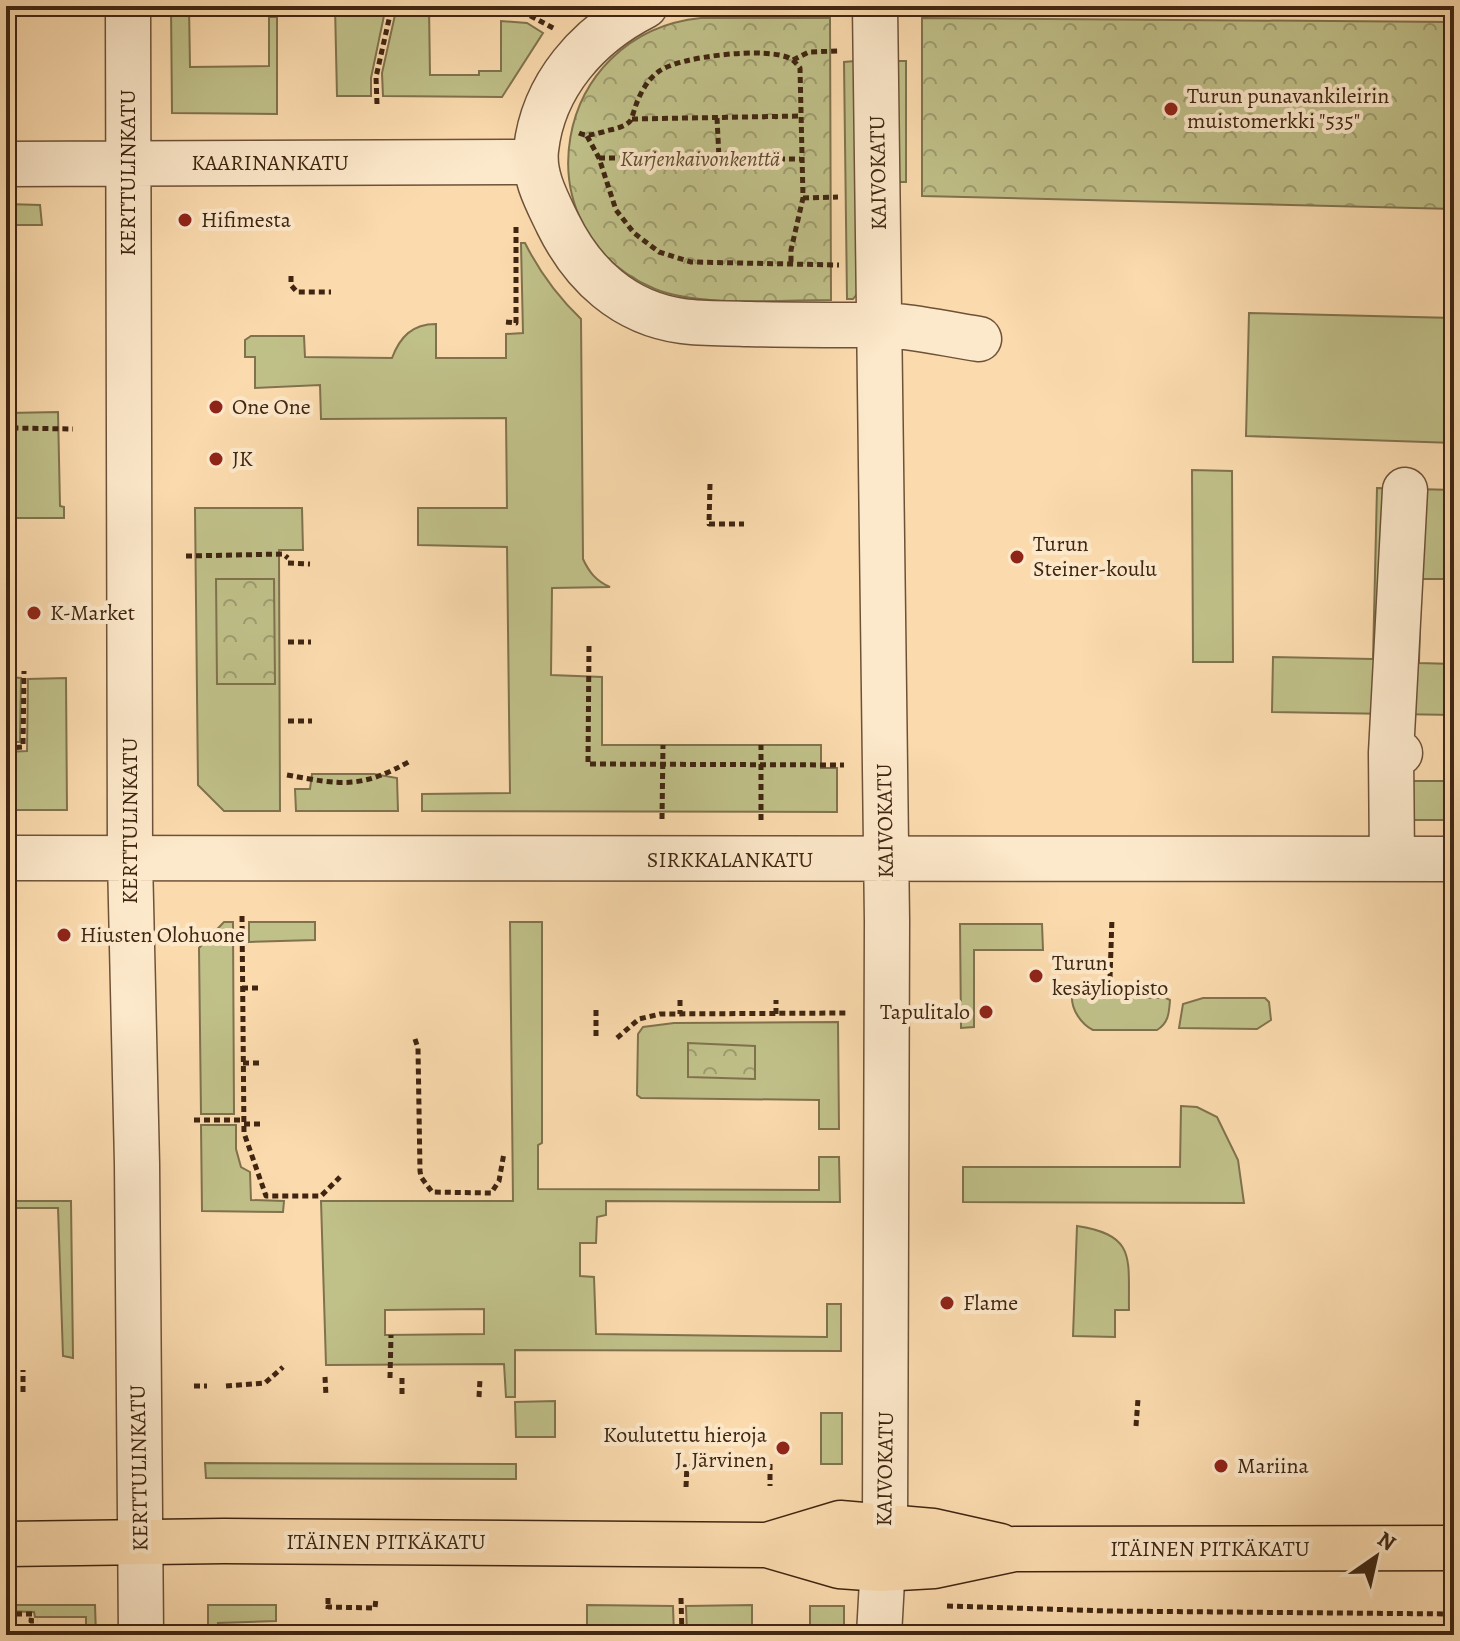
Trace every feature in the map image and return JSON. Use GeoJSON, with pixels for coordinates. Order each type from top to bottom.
{"type":"FeatureCollection","features":[{"type":"Feature","properties":{"kind":"main road","name":"ITÄINEN PITKÄKATU"},"geometry":{"type":"LineString","coordinates":[[6,1544],[224,1541],[767,1545],[839,1566],[883,1548],[934,1566],[1014,1549],[1454,1548]]}},
{"type":"Feature","properties":{"kind":"street","name":"KERTTULINKATU"},"geometry":{"type":"LineString","coordinates":[[128,6],[130,859],[137,1164],[141,1635]]}},
{"type":"Feature","properties":{"kind":"street"},"geometry":{"type":"LineString","coordinates":[[645,6],[595,38],[575,59],[550,101],[537,140],[535,162],[551,210],[577,257],[599,283],[624,302],[681,321],[880,325],[979,339]]}},
{"type":"Feature","properties":{"kind":"street","name":"KAIVOKATU"},"geometry":{"type":"LineString","coordinates":[[875,6],[886,860],[887,1202],[879,1635]]}},
{"type":"Feature","properties":{"kind":"street","name":"KAARINANKATU"},"geometry":{"type":"LineString","coordinates":[[6,164],[535,162]]}},
{"type":"Feature","properties":{"kind":"street"},"geometry":{"type":"LineString","coordinates":[[1392,859],[1391,736],[1405,490]]}},
{"type":"Feature","properties":{"kind":"street","name":"SIRKKALANKATU"},"geometry":{"type":"LineString","coordinates":[[6,858],[1454,859]]}},
{"type":"Feature","properties":{"kind":"path"},"geometry":{"type":"LineString","coordinates":[[377,104],[376,77],[392,6]]}},
{"type":"Feature","properties":{"kind":"path"},"geometry":{"type":"LineString","coordinates":[[501,11],[525,13],[559,31]]}},
{"type":"Feature","properties":{"kind":"path"},"geometry":{"type":"LineString","coordinates":[[793,60],[809,52],[829,51]]}},
{"type":"Feature","properties":{"kind":"path"},"geometry":{"type":"LineString","coordinates":[[791,264],[791,250],[803,198],[800,68],[793,60],[784,56],[737,53],[671,65],[651,79],[642,91],[632,119],[624,126],[587,136],[599,158],[616,210],[634,233],[659,252],[691,262],[840,265]]}},
{"type":"Feature","properties":{"kind":"path"},"geometry":{"type":"LineString","coordinates":[[632,119],[800,116]]}},
{"type":"Feature","properties":{"kind":"path"},"geometry":{"type":"LineString","coordinates":[[717,118],[719,158]]}},
{"type":"Feature","properties":{"kind":"path"},"geometry":{"type":"LineString","coordinates":[[599,158],[800,159]]}},
{"type":"Feature","properties":{"kind":"path"},"geometry":{"type":"LineString","coordinates":[[803,198],[839,197]]}},
{"type":"Feature","properties":{"kind":"path"},"geometry":{"type":"LineString","coordinates":[[506,322],[516,323],[514,227],[523,220]]}},
{"type":"Feature","properties":{"kind":"path"},"geometry":{"type":"LineString","coordinates":[[291,276],[291,285],[297,292],[331,292]]}},
{"type":"Feature","properties":{"kind":"path"},"geometry":{"type":"LineString","coordinates":[[6,421],[11,428],[73,429]]}},
{"type":"Feature","properties":{"kind":"path"},"geometry":{"type":"LineString","coordinates":[[710,484],[709,524],[744,524]]}},
{"type":"Feature","properties":{"kind":"path"},"geometry":{"type":"LineString","coordinates":[[186,556],[283,554],[288,561],[310,564]]}},
{"type":"Feature","properties":{"kind":"path"},"geometry":{"type":"LineString","coordinates":[[288,642],[311,642]]}},
{"type":"Feature","properties":{"kind":"path"},"geometry":{"type":"LineString","coordinates":[[589,646],[588,764],[844,765]]}},
{"type":"Feature","properties":{"kind":"path"},"geometry":{"type":"LineString","coordinates":[[6,748],[23,747],[24,671]]}},
{"type":"Feature","properties":{"kind":"path"},"geometry":{"type":"LineString","coordinates":[[288,721],[312,721]]}},
{"type":"Feature","properties":{"kind":"path"},"geometry":{"type":"LineString","coordinates":[[662,819],[663,745]]}},
{"type":"Feature","properties":{"kind":"path"},"geometry":{"type":"LineString","coordinates":[[761,745],[761,820]]}},
{"type":"Feature","properties":{"kind":"path"},"geometry":{"type":"LineString","coordinates":[[287,775],[338,783],[360,782],[387,774],[412,760]]}},
{"type":"Feature","properties":{"kind":"path"},"geometry":{"type":"LineString","coordinates":[[242,916],[244,1133],[266,1196],[321,1196],[340,1177]]}},
{"type":"Feature","properties":{"kind":"path"},"geometry":{"type":"LineString","coordinates":[[1110,978],[1112,918]]}},
{"type":"Feature","properties":{"kind":"path"},"geometry":{"type":"LineString","coordinates":[[242,988],[261,988]]}},
{"type":"Feature","properties":{"kind":"path"},"geometry":{"type":"LineString","coordinates":[[680,1000],[680,1014]]}},
{"type":"Feature","properties":{"kind":"path"},"geometry":{"type":"LineString","coordinates":[[776,1000],[776,1014]]}},
{"type":"Feature","properties":{"kind":"path"},"geometry":{"type":"LineString","coordinates":[[596,1009],[596,1036]]}},
{"type":"Feature","properties":{"kind":"path"},"geometry":{"type":"LineString","coordinates":[[617,1038],[639,1019],[660,1014],[846,1013]]}},
{"type":"Feature","properties":{"kind":"path"},"geometry":{"type":"LineString","coordinates":[[6,1026],[8,1020],[16,1020]]}},
{"type":"Feature","properties":{"kind":"path"},"geometry":{"type":"LineString","coordinates":[[415,1039],[418,1048],[420,1171],[429,1189],[432,1192],[491,1193],[499,1181],[504,1153]]}},
{"type":"Feature","properties":{"kind":"path"},"geometry":{"type":"LineString","coordinates":[[243,1063],[263,1063]]}},
{"type":"Feature","properties":{"kind":"path"},"geometry":{"type":"LineString","coordinates":[[6,1071],[16,1074]]}},
{"type":"Feature","properties":{"kind":"path"},"geometry":{"type":"LineString","coordinates":[[194,1120],[263,1124]]}},
{"type":"Feature","properties":{"kind":"path"},"geometry":{"type":"LineString","coordinates":[[390,1378],[391,1335]]}},
{"type":"Feature","properties":{"kind":"path"},"geometry":{"type":"LineString","coordinates":[[226,1386],[265,1383],[283,1367]]}},
{"type":"Feature","properties":{"kind":"path"},"geometry":{"type":"LineString","coordinates":[[23,1370],[23,1392]]}},
{"type":"Feature","properties":{"kind":"path"},"geometry":{"type":"LineString","coordinates":[[325,1377],[326,1396]]}},
{"type":"Feature","properties":{"kind":"path"},"geometry":{"type":"LineString","coordinates":[[402,1378],[402,1396]]}},
{"type":"Feature","properties":{"kind":"path"},"geometry":{"type":"LineString","coordinates":[[479,1397],[480,1379]]}},
{"type":"Feature","properties":{"kind":"path"},"geometry":{"type":"LineString","coordinates":[[194,1386],[207,1386]]}},
{"type":"Feature","properties":{"kind":"path"},"geometry":{"type":"LineString","coordinates":[[248,1386],[249,1396]]}},
{"type":"Feature","properties":{"kind":"path"},"geometry":{"type":"LineString","coordinates":[[1136,1426],[1138,1399]]}},
{"type":"Feature","properties":{"kind":"path"},"geometry":{"type":"LineString","coordinates":[[686,1487],[687,1464]]}},
{"type":"Feature","properties":{"kind":"path"},"geometry":{"type":"LineString","coordinates":[[770,1464],[770,1486]]}},
{"type":"Feature","properties":{"kind":"path"},"geometry":{"type":"LineString","coordinates":[[328,1598],[328,1608],[375,1608],[376,1598]]}},
{"type":"Feature","properties":{"kind":"path"},"geometry":{"type":"LineString","coordinates":[[681,1598],[682,1635]]}},
{"type":"Feature","properties":{"kind":"path"},"geometry":{"type":"LineString","coordinates":[[932,1606],[1454,1614]]}},
{"type":"Feature","properties":{"kind":"path"},"geometry":{"type":"LineString","coordinates":[[6,1614],[32,1614],[31,1621],[38,1621]]}},
{"type":"Feature","properties":{"kind":"green space"},"geometry":{"type":"Polygon","coordinates":[[[171,6],[189,6],[190,67],[269,66],[269,17],[277,17],[277,114],[172,113],[171,6]]]}},
{"type":"Feature","properties":{"kind":"green space"},"geometry":{"type":"Polygon","coordinates":[[[335,6],[386,6],[371,78],[371,96],[337,96],[335,6]]]}},
{"type":"Feature","properties":{"kind":"green space"},"geometry":{"type":"Polygon","coordinates":[[[397,6],[429,6],[430,75],[479,75],[479,71],[501,71],[501,21],[527,23],[543,33],[502,97],[383,96],[382,73],[397,6]]]}},
{"type":"Feature","properties":{"kind":"green space","name":"Kurjenkaivonkenttä"},"geometry":{"type":"Polygon","coordinates":[[[701,18],[830,18],[831,300],[741,301],[673,295],[655,289],[611,261],[583,224],[570,182],[570,137],[585,95],[612,59],[651,32],[701,18]]]}},
{"type":"Feature","properties":{"kind":"green space"},"geometry":{"type":"Polygon","coordinates":[[[922,18],[1454,22],[1454,209],[922,196],[922,18]]]}},
{"type":"Feature","properties":{"kind":"green space"},"geometry":{"type":"Polygon","coordinates":[[[855,61],[857,294],[853,299],[847,299],[844,62],[855,61]]]}},
{"type":"Feature","properties":{"kind":"green space"},"geometry":{"type":"Polygon","coordinates":[[[896,61],[906,61],[906,182],[900,182],[896,173],[896,61]]]}},
{"type":"Feature","properties":{"kind":"green space"},"geometry":{"type":"Polygon","coordinates":[[[6,204],[40,205],[42,225],[6,225],[6,204]]]}},
{"type":"Feature","properties":{"kind":"green space"},"geometry":{"type":"Polygon","coordinates":[[[521,243],[525,243],[550,284],[581,319],[583,559],[594,576],[610,587],[552,588],[551,675],[602,677],[602,745],[821,745],[821,768],[837,768],[837,812],[422,811],[422,794],[510,793],[507,547],[418,545],[418,508],[507,508],[506,418],[321,419],[320,385],[255,388],[255,357],[245,357],[245,340],[251,336],[304,336],[305,357],[392,358],[408,333],[420,326],[436,324],[436,358],[506,358],[506,334],[523,333],[521,243]]]}},
{"type":"Feature","properties":{"kind":"green space"},"geometry":{"type":"Polygon","coordinates":[[[1249,313],[1454,318],[1454,443],[1246,436],[1249,313]]]}},
{"type":"Feature","properties":{"kind":"green space"},"geometry":{"type":"Polygon","coordinates":[[[58,412],[60,506],[64,507],[64,518],[6,518],[6,416],[8,413],[58,412]]]}},
{"type":"Feature","properties":{"kind":"green space"},"geometry":{"type":"Polygon","coordinates":[[[1192,470],[1232,471],[1233,662],[1193,662],[1192,470]]]}},
{"type":"Feature","properties":{"kind":"green space"},"geometry":{"type":"Polygon","coordinates":[[[1377,488],[1454,490],[1454,579],[1421,579],[1419,663],[1454,664],[1454,715],[1272,712],[1273,657],[1373,659],[1377,488]]]}},
{"type":"Feature","properties":{"kind":"green space"},"geometry":{"type":"Polygon","coordinates":[[[195,508],[302,508],[303,550],[279,550],[280,811],[224,811],[198,785],[195,508]]]}},
{"type":"Feature","properties":{"kind":"green space"},"geometry":{"type":"Polygon","coordinates":[[[216,579],[274,579],[275,684],[217,684],[216,579]]]}},
{"type":"Feature","properties":{"kind":"green space"},"geometry":{"type":"Polygon","coordinates":[[[8,677],[21,678],[20,742],[7,742],[8,677]]]}},
{"type":"Feature","properties":{"kind":"green space"},"geometry":{"type":"Polygon","coordinates":[[[66,678],[67,810],[6,810],[6,752],[27,751],[28,679],[66,678]]]}},
{"type":"Feature","properties":{"kind":"green space"},"geometry":{"type":"Polygon","coordinates":[[[312,774],[374,774],[397,778],[398,811],[296,811],[295,789],[310,789],[312,774]]]}},
{"type":"Feature","properties":{"kind":"green space"},"geometry":{"type":"Polygon","coordinates":[[[1399,781],[1454,781],[1454,820],[1399,820],[1399,781]]]}},
{"type":"Feature","properties":{"kind":"green space"},"geometry":{"type":"Polygon","coordinates":[[[224,922],[233,922],[234,1114],[201,1114],[199,948],[224,922]]]}},
{"type":"Feature","properties":{"kind":"green space"},"geometry":{"type":"Polygon","coordinates":[[[249,922],[315,922],[315,940],[249,942],[249,922]]]}},
{"type":"Feature","properties":{"kind":"green space"},"geometry":{"type":"Polygon","coordinates":[[[510,922],[542,922],[542,1143],[538,1145],[538,1189],[819,1190],[819,1157],[839,1157],[840,1202],[606,1201],[606,1215],[597,1217],[596,1243],[580,1243],[580,1276],[594,1277],[596,1334],[827,1337],[827,1304],[841,1304],[841,1351],[515,1350],[515,1397],[506,1397],[504,1364],[326,1365],[321,1201],[513,1201],[510,922]],[[484,1309],[385,1310],[385,1335],[484,1334],[484,1309]]]}},
{"type":"Feature","properties":{"kind":"green space"},"geometry":{"type":"Polygon","coordinates":[[[960,924],[1042,924],[1043,950],[974,950],[974,1027],[961,1028],[960,924]]]}},
{"type":"Feature","properties":{"kind":"green space"},"geometry":{"type":"Polygon","coordinates":[[[1072,996],[1166,998],[1170,1000],[1169,1013],[1157,1030],[1093,1030],[1078,1016],[1072,996]]]}},
{"type":"Feature","properties":{"kind":"green space"},"geometry":{"type":"Polygon","coordinates":[[[1203,998],[1265,998],[1269,1002],[1271,1020],[1257,1029],[1179,1028],[1183,1004],[1203,998]]]}},
{"type":"Feature","properties":{"kind":"green space"},"geometry":{"type":"Polygon","coordinates":[[[838,1022],[839,1129],[819,1129],[819,1100],[641,1098],[637,1095],[638,1034],[643,1027],[674,1023],[838,1022]]]}},
{"type":"Feature","properties":{"kind":"green space"},"geometry":{"type":"Polygon","coordinates":[[[688,1043],[755,1046],[755,1079],[688,1077],[688,1043]]]}},
{"type":"Feature","properties":{"kind":"green space"},"geometry":{"type":"Polygon","coordinates":[[[1181,1106],[1197,1107],[1217,1117],[1238,1160],[1244,1203],[963,1202],[963,1167],[1180,1167],[1181,1106]]]}},
{"type":"Feature","properties":{"kind":"green space"},"geometry":{"type":"Polygon","coordinates":[[[201,1125],[236,1125],[236,1149],[241,1167],[250,1172],[251,1200],[284,1201],[283,1212],[202,1211],[201,1125]]]}},
{"type":"Feature","properties":{"kind":"green space"},"geometry":{"type":"Polygon","coordinates":[[[6,1201],[71,1201],[73,1358],[63,1356],[58,1208],[6,1208],[6,1201]]]}},
{"type":"Feature","properties":{"kind":"green space"},"geometry":{"type":"Polygon","coordinates":[[[1077,1226],[1110,1236],[1120,1243],[1125,1252],[1129,1310],[1115,1310],[1115,1337],[1073,1336],[1077,1226]]]}},
{"type":"Feature","properties":{"kind":"green space"},"geometry":{"type":"Polygon","coordinates":[[[555,1401],[555,1437],[516,1437],[515,1402],[555,1401]]]}},
{"type":"Feature","properties":{"kind":"green space"},"geometry":{"type":"Polygon","coordinates":[[[821,1413],[842,1413],[842,1464],[821,1464],[821,1413]]]}},
{"type":"Feature","properties":{"kind":"green space"},"geometry":{"type":"Polygon","coordinates":[[[205,1463],[516,1464],[516,1479],[206,1478],[205,1463]]]}},
{"type":"Feature","properties":{"kind":"green space"},"geometry":{"type":"Polygon","coordinates":[[[6,1605],[95,1605],[96,1635],[86,1635],[86,1617],[35,1617],[34,1612],[6,1611],[6,1605]]]}},
{"type":"Feature","properties":{"kind":"green space"},"geometry":{"type":"Polygon","coordinates":[[[208,1605],[276,1605],[276,1621],[218,1623],[217,1635],[208,1635],[208,1605]]]}},
{"type":"Feature","properties":{"kind":"green space"},"geometry":{"type":"Polygon","coordinates":[[[587,1605],[673,1606],[674,1635],[587,1635],[587,1605]]]}},
{"type":"Feature","properties":{"kind":"green space"},"geometry":{"type":"Polygon","coordinates":[[[752,1605],[752,1630],[695,1631],[694,1635],[687,1635],[686,1606],[752,1605]]]}},
{"type":"Feature","properties":{"kind":"green space"},"geometry":{"type":"Polygon","coordinates":[[[810,1606],[844,1606],[844,1632],[810,1631],[810,1606]]]}},
{"type":"Feature","properties":{"kind":"place","name":"Turun punavankileirin muistomerkki \"535\""},"geometry":{"type":"Point","coordinates":[1171,109]}},
{"type":"Feature","properties":{"kind":"place","name":"Hifimesta"},"geometry":{"type":"Point","coordinates":[185,220]}},
{"type":"Feature","properties":{"kind":"place","name":"One One"},"geometry":{"type":"Point","coordinates":[216,407]}},
{"type":"Feature","properties":{"kind":"place","name":"JK"},"geometry":{"type":"Point","coordinates":[216,459]}},
{"type":"Feature","properties":{"kind":"place","name":"Turun Steiner-koulu"},"geometry":{"type":"Point","coordinates":[1017,557]}},
{"type":"Feature","properties":{"kind":"place","name":"K-Market"},"geometry":{"type":"Point","coordinates":[34,613]}},
{"type":"Feature","properties":{"kind":"place","name":"Hiusten Olohuone"},"geometry":{"type":"Point","coordinates":[64,935]}},
{"type":"Feature","properties":{"kind":"place","name":"Turun kesäyliopisto"},"geometry":{"type":"Point","coordinates":[1036,976]}},
{"type":"Feature","properties":{"kind":"place","name":"Tapulitalo"},"geometry":{"type":"Point","coordinates":[986,1012]}},
{"type":"Feature","properties":{"kind":"place","name":"Flame"},"geometry":{"type":"Point","coordinates":[947,1303]}},
{"type":"Feature","properties":{"kind":"place","name":"Koulutettu hieroja J. Järvinen"},"geometry":{"type":"Point","coordinates":[783,1448]}},
{"type":"Feature","properties":{"kind":"place","name":"Mariina"},"geometry":{"type":"Point","coordinates":[1221,1466]}}]}
